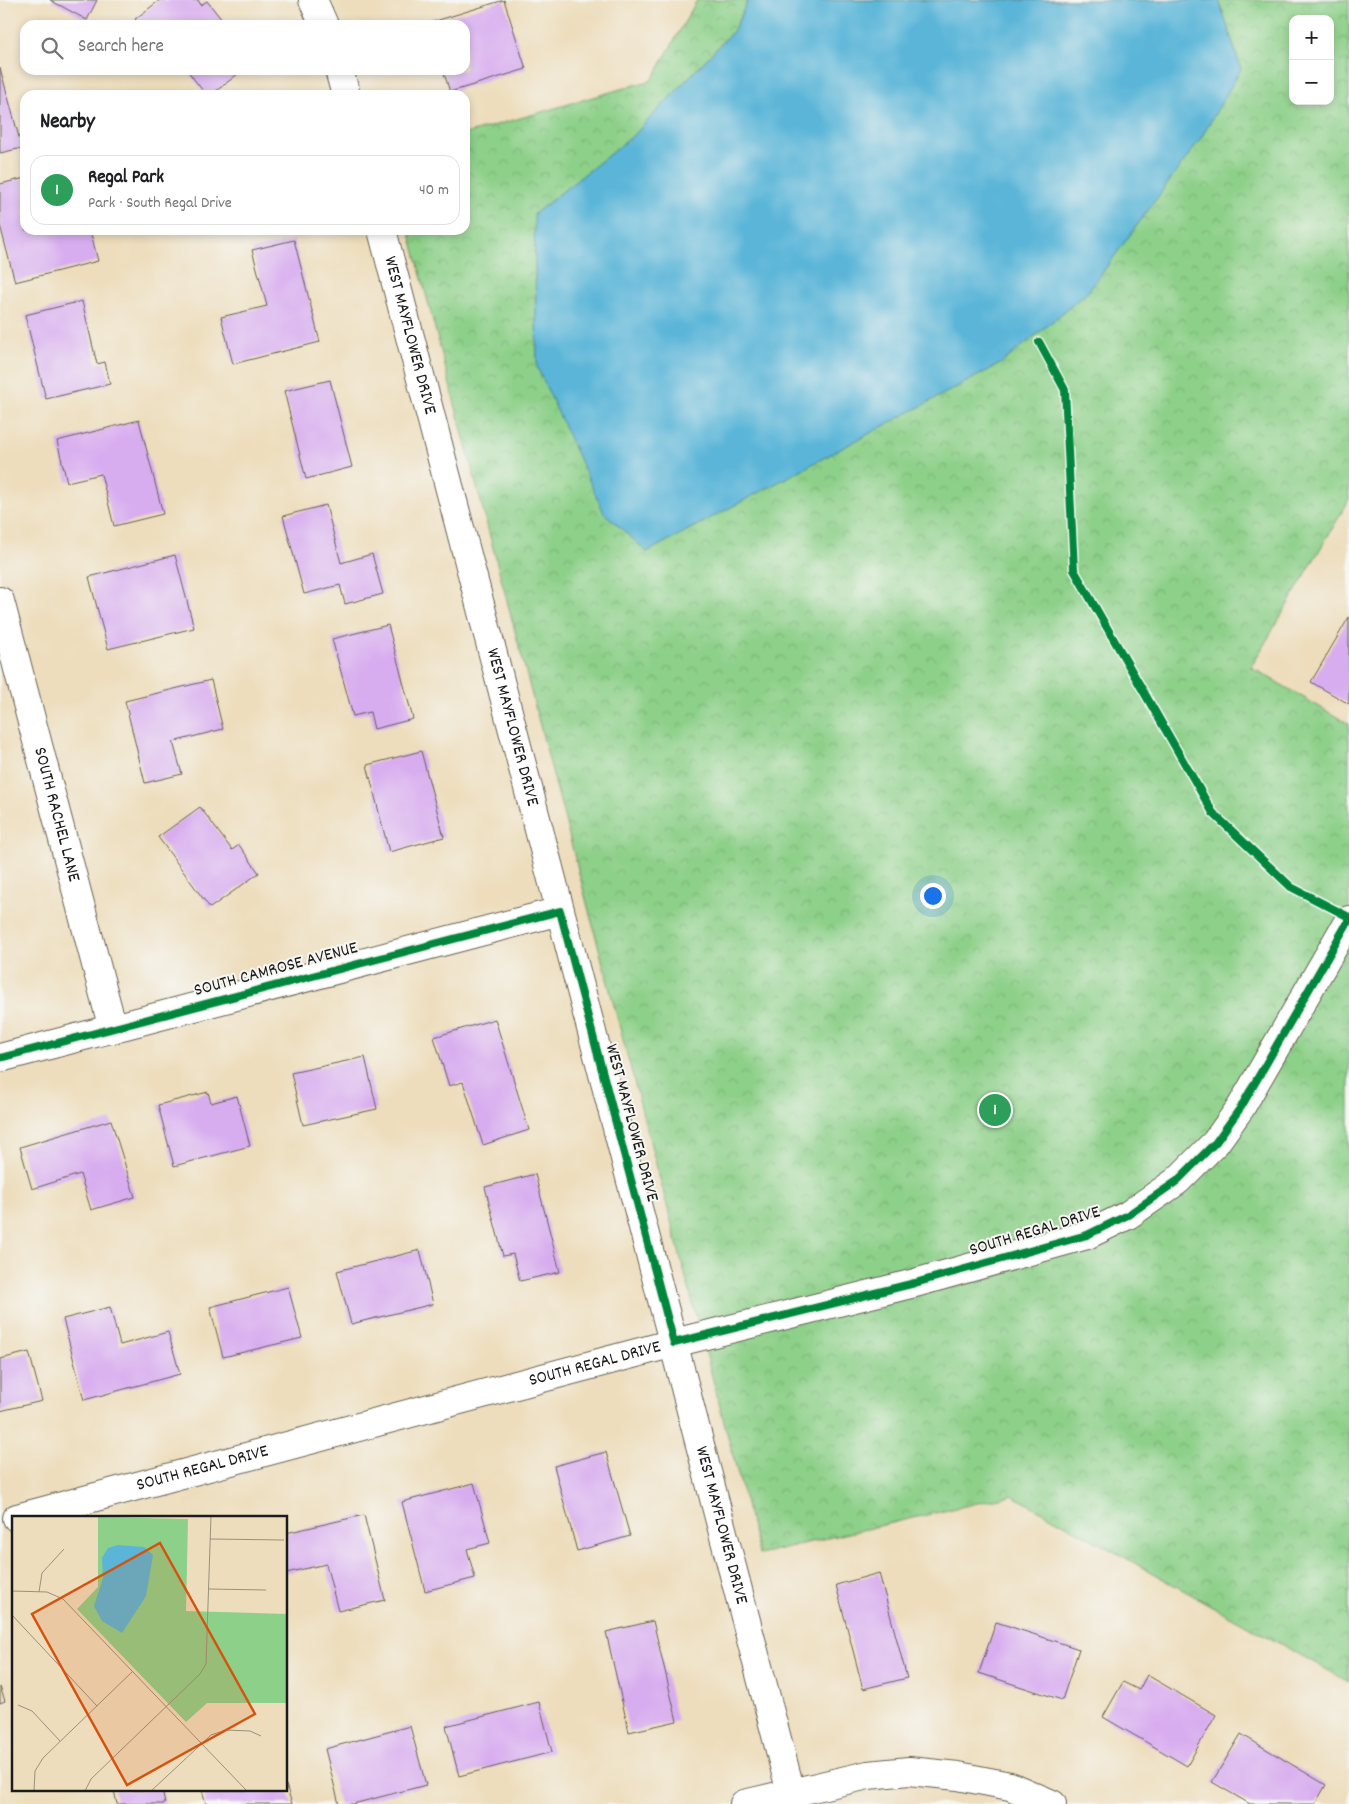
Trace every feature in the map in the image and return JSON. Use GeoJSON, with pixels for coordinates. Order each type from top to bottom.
{"type":"FeatureCollection","features":[{"type":"Feature","properties":{"kind":"street"},"geometry":{"type":"LineString","coordinates":[[313,0],[322,20]]}},
{"type":"Feature","properties":{"kind":"street"},"geometry":{"type":"LineString","coordinates":[[341,75],[345,90]]}},
{"type":"Feature","properties":{"kind":"street","name":"WEST MAYFLOWER DRIVE"},"geometry":{"type":"LineString","coordinates":[[383,235],[792,1798]]}},
{"type":"Feature","properties":{"kind":"street","name":"SOUTH RACHEL LANE"},"geometry":{"type":"LineString","coordinates":[[0,601],[112,1029]]}},
{"type":"Feature","properties":{"kind":"street","name":"SOUTH CAMROSE AVENUE"},"geometry":{"type":"LineString","coordinates":[[0,1058],[560,911]]}},
{"type":"Feature","properties":{"kind":"street","name":"SOUTH REGAL DRIVE"},"geometry":{"type":"LineString","coordinates":[[23,1516],[674,1343],[915,1283],[1087,1235],[1128,1215],[1177,1182],[1216,1142],[1241,1106],[1349,920]]}},
{"type":"Feature","properties":{"kind":"street"},"geometry":{"type":"LineString","coordinates":[[744,1804],[792,1798],[868,1774],[908,1771],[958,1776],[1010,1786],[1052,1804]]}},
{"type":"Feature","properties":{"kind":"green space"},"geometry":{"type":"Polygon","coordinates":[[[697,0],[1349,0],[1349,500],[1251,667],[1349,724],[1349,1682],[1012,1495],[759,1554],[410,235],[470,235],[470,133],[652,80],[697,0]]]}},
{"type":"Feature","properties":{"kind":"water"},"geometry":{"type":"Polygon","coordinates":[[[748,0],[1219,0],[1241,69],[1201,138],[1089,291],[1002,363],[647,552],[604,513],[537,367],[534,214],[634,135],[734,30],[748,0]]]}},
{"type":"Feature","properties":{"kind":"building"},"geometry":{"type":"Polygon","coordinates":[[[50,0],[97,0],[87,20],[50,0]]]}},
{"type":"Feature","properties":{"kind":"building"},"geometry":{"type":"Polygon","coordinates":[[[160,0],[198,0],[201,5],[207,1],[222,20],[136,20],[160,0]]]}},
{"type":"Feature","properties":{"kind":"building"},"geometry":{"type":"Polygon","coordinates":[[[504,0],[526,69],[457,90],[449,90],[445,75],[470,75],[470,20],[439,20],[504,0]]]}},
{"type":"Feature","properties":{"kind":"building"},"geometry":{"type":"Polygon","coordinates":[[[0,68],[20,141],[20,148],[0,153],[0,68]]]}},
{"type":"Feature","properties":{"kind":"building"},"geometry":{"type":"Polygon","coordinates":[[[191,75],[237,75],[217,90],[202,90],[191,75]]]}},
{"type":"Feature","properties":{"kind":"building"},"geometry":{"type":"Polygon","coordinates":[[[20,179],[20,235],[91,235],[98,261],[15,282],[0,225],[0,184],[20,179]]]}},
{"type":"Feature","properties":{"kind":"building"},"geometry":{"type":"Polygon","coordinates":[[[294,240],[320,342],[233,364],[221,317],[267,306],[252,250],[294,240]]]}},
{"type":"Feature","properties":{"kind":"building"},"geometry":{"type":"Polygon","coordinates":[[[82,301],[97,364],[105,362],[110,384],[46,399],[25,315],[82,301]]]}},
{"type":"Feature","properties":{"kind":"building"},"geometry":{"type":"Polygon","coordinates":[[[330,380],[352,467],[306,479],[284,391],[330,380]]]}},
{"type":"Feature","properties":{"kind":"building"},"geometry":{"type":"Polygon","coordinates":[[[139,420],[163,514],[114,526],[101,474],[67,482],[57,441],[139,420]]]}},
{"type":"Feature","properties":{"kind":"building"},"geometry":{"type":"Polygon","coordinates":[[[326,505],[341,563],[372,554],[383,594],[345,604],[340,585],[304,594],[283,516],[326,505]]]}},
{"type":"Feature","properties":{"kind":"building"},"geometry":{"type":"Polygon","coordinates":[[[175,555],[194,628],[108,649],[89,577],[175,555]]]}},
{"type":"Feature","properties":{"kind":"building"},"geometry":{"type":"Polygon","coordinates":[[[1349,617],[1349,704],[1311,682],[1349,617]]]}},
{"type":"Feature","properties":{"kind":"building"},"geometry":{"type":"Polygon","coordinates":[[[388,625],[413,719],[374,729],[370,712],[353,716],[332,639],[388,625]]]}},
{"type":"Feature","properties":{"kind":"building"},"geometry":{"type":"Polygon","coordinates":[[[211,680],[223,729],[173,742],[182,774],[145,783],[125,701],[211,680]]]}},
{"type":"Feature","properties":{"kind":"building"},"geometry":{"type":"Polygon","coordinates":[[[421,751],[444,837],[389,852],[367,765],[421,751]]]}},
{"type":"Feature","properties":{"kind":"building"},"geometry":{"type":"Polygon","coordinates":[[[200,807],[232,850],[239,845],[259,873],[210,908],[158,837],[200,807]]]}},
{"type":"Feature","properties":{"kind":"building"},"geometry":{"type":"Polygon","coordinates":[[[495,1019],[529,1130],[483,1145],[463,1082],[449,1086],[434,1037],[495,1019]]]}},
{"type":"Feature","properties":{"kind":"building"},"geometry":{"type":"Polygon","coordinates":[[[365,1057],[377,1109],[303,1125],[291,1073],[365,1057]]]}},
{"type":"Feature","properties":{"kind":"building"},"geometry":{"type":"Polygon","coordinates":[[[208,1092],[211,1103],[237,1096],[250,1146],[174,1166],[158,1105],[208,1092]]]}},
{"type":"Feature","properties":{"kind":"building"},"geometry":{"type":"Polygon","coordinates":[[[111,1120],[135,1197],[91,1210],[80,1174],[32,1189],[20,1147],[111,1120]]]}},
{"type":"Feature","properties":{"kind":"building"},"geometry":{"type":"Polygon","coordinates":[[[535,1174],[560,1272],[520,1281],[513,1254],[503,1256],[485,1187],[535,1174]]]}},
{"type":"Feature","properties":{"kind":"building"},"geometry":{"type":"Polygon","coordinates":[[[420,1250],[433,1304],[351,1324],[337,1271],[420,1250]]]}},
{"type":"Feature","properties":{"kind":"building"},"geometry":{"type":"Polygon","coordinates":[[[288,1287],[302,1338],[223,1357],[210,1307],[288,1287]]]}},
{"type":"Feature","properties":{"kind":"building"},"geometry":{"type":"Polygon","coordinates":[[[110,1307],[120,1345],[168,1332],[180,1374],[84,1400],[63,1319],[110,1307]]]}},
{"type":"Feature","properties":{"kind":"building"},"geometry":{"type":"Polygon","coordinates":[[[29,1352],[42,1401],[0,1411],[0,1359],[29,1352]]]}},
{"type":"Feature","properties":{"kind":"building"},"geometry":{"type":"Polygon","coordinates":[[[606,1452],[630,1536],[577,1551],[554,1466],[606,1452]]]}},
{"type":"Feature","properties":{"kind":"building"},"geometry":{"type":"Polygon","coordinates":[[[474,1483],[490,1543],[467,1549],[475,1578],[425,1591],[402,1502],[474,1483]]]}},
{"type":"Feature","properties":{"kind":"building"},"geometry":{"type":"Polygon","coordinates":[[[364,1515],[385,1600],[338,1611],[326,1564],[288,1573],[288,1533],[364,1515]]]}},
{"type":"Feature","properties":{"kind":"building"},"geometry":{"type":"Polygon","coordinates":[[[879,1573],[907,1678],[863,1689],[836,1585],[879,1573]]]}},
{"type":"Feature","properties":{"kind":"building"},"geometry":{"type":"Polygon","coordinates":[[[653,1621],[677,1721],[629,1732],[606,1632],[653,1621]]]}},
{"type":"Feature","properties":{"kind":"building"},"geometry":{"type":"Polygon","coordinates":[[[996,1622],[1079,1649],[1062,1700],[979,1673],[996,1622]]]}},
{"type":"Feature","properties":{"kind":"building"},"geometry":{"type":"Polygon","coordinates":[[[1147,1675],[1216,1715],[1187,1766],[1103,1717],[1123,1682],[1139,1690],[1147,1675]]]}},
{"type":"Feature","properties":{"kind":"building"},"geometry":{"type":"Polygon","coordinates":[[[0,1687],[5,1701],[0,1703],[0,1687]]]}},
{"type":"Feature","properties":{"kind":"building"},"geometry":{"type":"Polygon","coordinates":[[[539,1702],[552,1752],[459,1776],[446,1726],[539,1702]]]}},
{"type":"Feature","properties":{"kind":"building"},"geometry":{"type":"Polygon","coordinates":[[[410,1726],[426,1785],[353,1804],[339,1804],[325,1749],[410,1726]]]}},
{"type":"Feature","properties":{"kind":"building"},"geometry":{"type":"Polygon","coordinates":[[[1241,1734],[1326,1785],[1315,1804],[1250,1804],[1212,1782],[1241,1734]]]}},
{"type":"Feature","properties":{"kind":"building"},"geometry":{"type":"Polygon","coordinates":[[[288,1791],[292,1804],[206,1804],[203,1792],[288,1791]]]}},
{"type":"Feature","properties":{"kind":"building"},"geometry":{"type":"Polygon","coordinates":[[[114,1792],[162,1792],[165,1804],[117,1804],[114,1792]]]}},
{"type":"Feature","properties":{"kind":"cycle path"},"geometry":{"type":"LineString","coordinates":[[1039,342],[1065,390],[1074,570],[1213,813],[1291,887],[1349,917]]}},
{"type":"Feature","properties":{"kind":"cycle path"},"geometry":{"type":"LineString","coordinates":[[0,1058],[560,911],[674,1343],[915,1283],[1087,1235],[1128,1215],[1177,1181],[1216,1142],[1241,1107],[1349,920]]}},
{"type":"Feature","properties":{"kind":"place","name":"Regal Park"},"geometry":{"type":"Point","coordinates":[995,1110]}}]}
